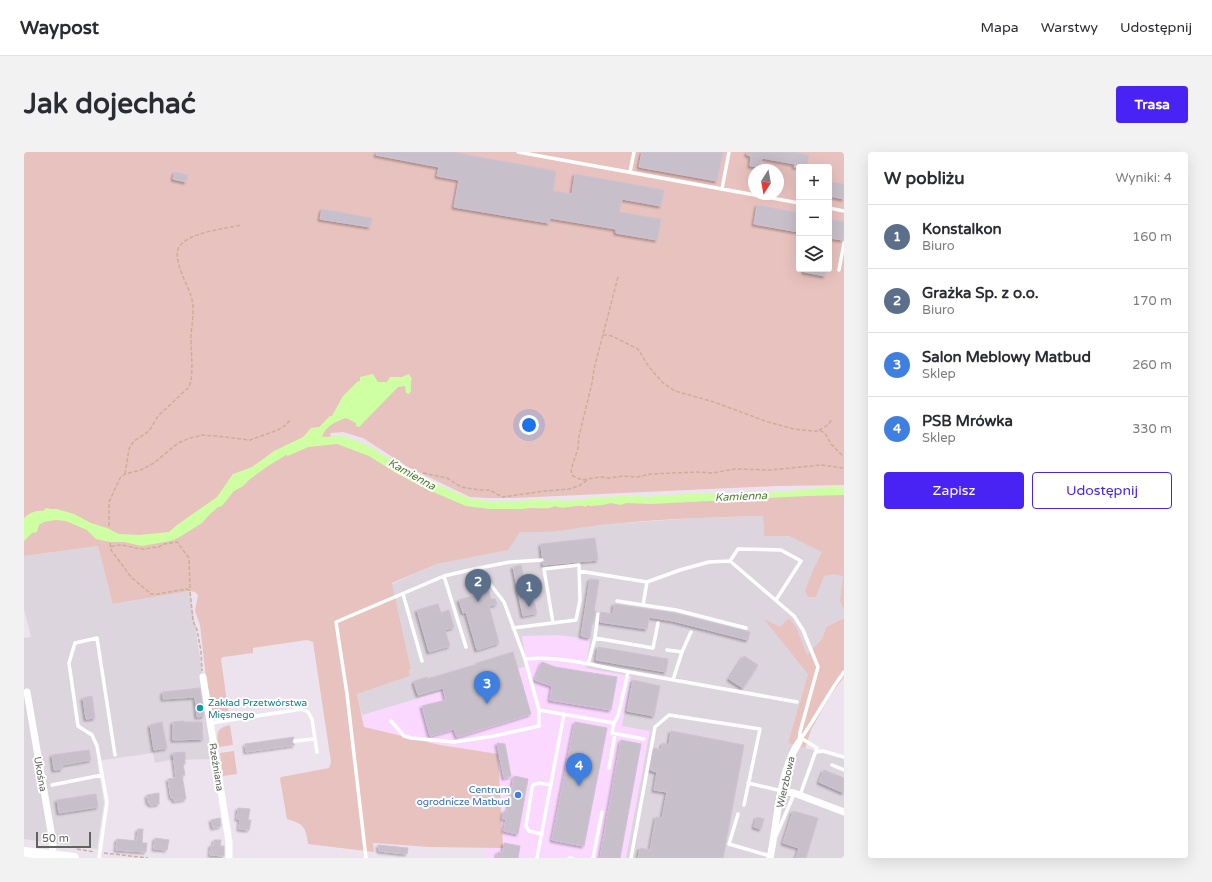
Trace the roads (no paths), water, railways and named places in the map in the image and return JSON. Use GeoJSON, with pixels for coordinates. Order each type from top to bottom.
{"type":"FeatureCollection","features":[{"type":"Feature","properties":{"kind":"street","name":"Rzeźniana"},"geometry":{"type":"LineString","coordinates":[[203,677],[229,842],[229,858]]}},
{"type":"Feature","properties":{"kind":"street","name":"Ukośna"},"geometry":{"type":"LineString","coordinates":[[27,692],[53,843],[52,855]]}},
{"type":"Feature","properties":{"kind":"street","name":"Wierzbowa"},"geometry":{"type":"LineString","coordinates":[[770,857],[780,822],[782,791],[789,759],[800,740]]}},
{"type":"Feature","properties":{"kind":"street"},"geometry":{"type":"LineString","coordinates":[[782,791],[797,794],[844,812]]}},
{"type":"Feature","properties":{"kind":"street"},"geometry":{"type":"LineString","coordinates":[[24,852],[38,856],[75,854]]}},
{"type":"Feature","properties":{"kind":"lane"},"geometry":{"type":"LineString","coordinates":[[518,152],[796,202]]}},
{"type":"Feature","properties":{"kind":"lane"},"geometry":{"type":"LineString","coordinates":[[630,172],[634,152]]}},
{"type":"Feature","properties":{"kind":"lane"},"geometry":{"type":"LineString","coordinates":[[722,189],[729,152]]}},
{"type":"Feature","properties":{"kind":"lane"},"geometry":{"type":"LineString","coordinates":[[832,209],[844,211]]}},
{"type":"Feature","properties":{"kind":"lane"},"geometry":{"type":"LineString","coordinates":[[839,270],[844,243]]}},
{"type":"Feature","properties":{"kind":"lane"},"geometry":{"type":"LineString","coordinates":[[730,561],[738,549],[781,550],[801,561],[776,600]]}},
{"type":"Feature","properties":{"kind":"lane"},"geometry":{"type":"LineString","coordinates":[[366,858],[347,694],[336,622],[444,576],[510,562],[542,560]]}},
{"type":"Feature","properties":{"kind":"lane"},"geometry":{"type":"LineString","coordinates":[[579,571],[646,582],[709,562],[730,561],[794,616],[799,623],[818,667],[800,732],[800,740],[817,748],[797,794],[780,822]]}},
{"type":"Feature","properties":{"kind":"lane"},"geometry":{"type":"LineString","coordinates":[[513,628],[554,623],[576,620],[580,600],[578,565],[544,569],[554,623]]}},
{"type":"Feature","properties":{"kind":"lane"},"geometry":{"type":"LineString","coordinates":[[391,721],[404,736],[454,742],[494,736],[539,726],[539,710],[524,659],[504,602],[484,576],[474,569]]}},
{"type":"Feature","properties":{"kind":"lane"},"geometry":{"type":"LineString","coordinates":[[444,576],[466,647]]}},
{"type":"Feature","properties":{"kind":"lane"},"geometry":{"type":"LineString","coordinates":[[643,605],[646,582]]}},
{"type":"Feature","properties":{"kind":"lane"},"geometry":{"type":"LineString","coordinates":[[404,594],[422,661]]}},
{"type":"Feature","properties":{"kind":"lane"},"geometry":{"type":"LineString","coordinates":[[617,601],[676,610],[746,628]]}},
{"type":"Feature","properties":{"kind":"lane"},"geometry":{"type":"LineString","coordinates":[[588,664],[595,638],[598,614]]}},
{"type":"Feature","properties":{"kind":"lane"},"geometry":{"type":"LineString","coordinates":[[595,638],[653,648],[658,623]]}},
{"type":"Feature","properties":{"kind":"lane"},"geometry":{"type":"LineString","coordinates":[[673,680],[682,652],[691,632]]}},
{"type":"Feature","properties":{"kind":"lane"},"geometry":{"type":"LineString","coordinates":[[99,858],[107,802],[97,746],[92,736],[78,726],[69,663],[76,643],[98,638],[115,755]]}},
{"type":"Feature","properties":{"kind":"lane"},"geometry":{"type":"LineString","coordinates":[[667,650],[682,652]]}},
{"type":"Feature","properties":{"kind":"lane"},"geometry":{"type":"LineString","coordinates":[[524,659],[549,658],[588,664],[797,702]]}},
{"type":"Feature","properties":{"kind":"lane"},"geometry":{"type":"LineString","coordinates":[[628,672],[618,716],[614,723],[612,734],[644,739]]}},
{"type":"Feature","properties":{"kind":"lane","name":"Wierzbowa"},"geometry":{"type":"LineString","coordinates":[[800,740],[827,695],[844,672]]}},
{"type":"Feature","properties":{"kind":"lane"},"geometry":{"type":"LineString","coordinates":[[210,723],[302,709],[311,715],[317,752]]}},
{"type":"Feature","properties":{"kind":"lane"},"geometry":{"type":"LineString","coordinates":[[539,710],[614,723]]}},
{"type":"Feature","properties":{"kind":"lane"},"geometry":{"type":"LineString","coordinates":[[537,858],[564,714]]}},
{"type":"Feature","properties":{"kind":"lane"},"geometry":{"type":"LineString","coordinates":[[631,858],[655,727],[668,715],[760,729],[744,805]]}},
{"type":"Feature","properties":{"kind":"lane"},"geometry":{"type":"LineString","coordinates":[[609,768],[615,734]]}},
{"type":"Feature","properties":{"kind":"lane"},"geometry":{"type":"LineString","coordinates":[[295,741],[314,739]]}},
{"type":"Feature","properties":{"kind":"lane"},"geometry":{"type":"LineString","coordinates":[[816,752],[823,751],[844,757]]}},
{"type":"Feature","properties":{"kind":"lane"},"geometry":{"type":"LineString","coordinates":[[832,765],[844,770]]}},
{"type":"Feature","properties":{"kind":"lane"},"geometry":{"type":"LineString","coordinates":[[52,785],[102,775]]}},
{"type":"Feature","properties":{"kind":"lane"},"geometry":{"type":"LineString","coordinates":[[542,834],[532,832],[527,829],[526,826],[532,788],[539,783],[551,785]]}},
{"type":"Feature","properties":{"kind":"lane"},"geometry":{"type":"LineString","coordinates":[[748,783],[782,791]]}},
{"type":"Feature","properties":{"kind":"lane"},"geometry":{"type":"LineString","coordinates":[[593,858],[602,812]]}},
{"type":"Feature","properties":{"kind":"lane"},"geometry":{"type":"LineString","coordinates":[[738,814],[729,844],[770,857]]}},
{"type":"Feature","properties":{"kind":"water","name":"Kamienna"},"geometry":{"type":"Polygon","coordinates":[[[373,374],[378,382],[387,382],[390,377],[402,377],[409,374],[412,379],[411,391],[409,394],[406,393],[405,386],[398,387],[359,427],[356,426],[356,423],[346,418],[335,422],[326,430],[322,437],[343,436],[365,444],[420,477],[471,499],[497,502],[536,500],[537,498],[546,501],[554,501],[558,499],[564,501],[593,497],[606,498],[627,495],[630,497],[639,495],[644,497],[686,494],[782,492],[836,486],[844,488],[844,495],[651,504],[626,503],[621,505],[611,503],[603,505],[588,505],[585,507],[578,506],[563,508],[555,506],[523,509],[490,509],[466,506],[426,489],[369,456],[337,444],[308,447],[288,456],[286,455],[268,466],[243,486],[234,491],[222,506],[218,507],[202,523],[178,538],[170,541],[142,546],[124,542],[110,542],[96,539],[87,530],[66,521],[56,520],[44,522],[39,525],[37,532],[32,533],[24,541],[24,518],[30,513],[35,511],[43,511],[46,508],[57,509],[74,514],[91,523],[119,534],[139,535],[169,532],[217,497],[233,474],[252,467],[274,451],[303,437],[311,428],[319,427],[330,416],[332,416],[343,396],[357,382],[360,381],[360,377],[373,374]]]}},
{"type":"Feature","properties":{"kind":"place","name":"Grażka Sp. z o.o."},"geometry":{"type":"Point","coordinates":[478,602]}},
{"type":"Feature","properties":{"kind":"place","name":"Konstalkon"},"geometry":{"type":"Point","coordinates":[529,607]}},
{"type":"Feature","properties":{"kind":"place","name":"Salon Meblowy Matbud"},"geometry":{"type":"Point","coordinates":[487,704]}},
{"type":"Feature","properties":{"kind":"place","name":"Zakład Przetwórstwa Mięsnego"},"geometry":{"type":"Point","coordinates":[200,708]}},
{"type":"Feature","properties":{"kind":"place","name":"PSB Mrówka"},"geometry":{"type":"Point","coordinates":[579,786]}},
{"type":"Feature","properties":{"kind":"place","name":"Centrum ogrodnicze Matbud"},"geometry":{"type":"Point","coordinates":[518,795]}}]}
